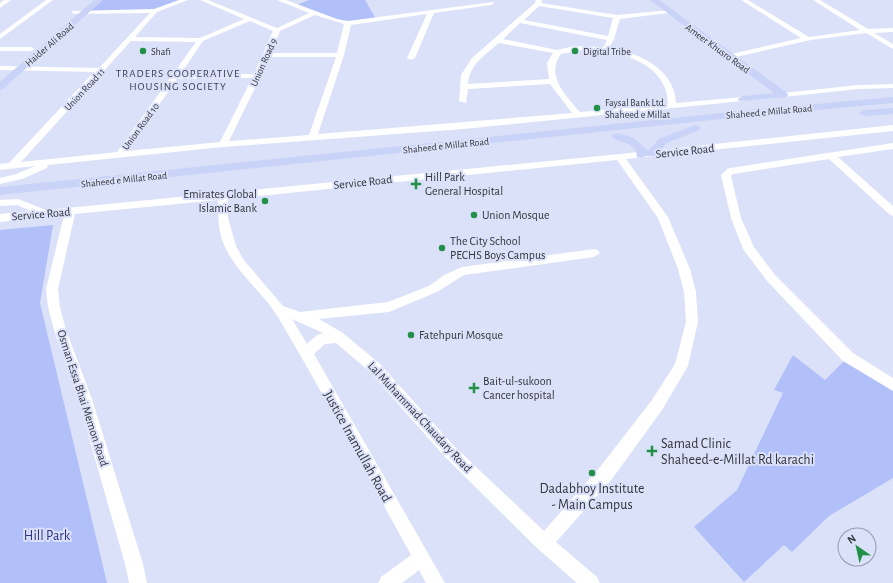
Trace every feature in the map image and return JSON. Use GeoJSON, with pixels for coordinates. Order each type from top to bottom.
{"type":"FeatureCollection","features":[{"type":"Feature","properties":{"kind":"main road","name":"Haider Ali Road"},"geometry":{"type":"LineString","coordinates":[[2,70],[30,49],[87,0]]}},
{"type":"Feature","properties":{"kind":"main road","name":"Haider Ali Road"},"geometry":{"type":"LineString","coordinates":[[0,87],[98,0]]}},
{"type":"Feature","properties":{"kind":"main road","name":"Ameer Khusro Road"},"geometry":{"type":"LineString","coordinates":[[650,2],[668,11],[783,95]]}},
{"type":"Feature","properties":{"kind":"main road","name":"Ameer Khusro Road"},"geometry":{"type":"LineString","coordinates":[[650,2],[658,12],[744,78]]}},
{"type":"Feature","properties":{"kind":"main road","name":"Ameer Khusro Road"},"geometry":{"type":"LineString","coordinates":[[756,87],[768,96]]}},
{"type":"Feature","properties":{"kind":"main road"},"geometry":{"type":"LineString","coordinates":[[743,99],[783,95]]}},
{"type":"Feature","properties":{"kind":"main road"},"geometry":{"type":"LineString","coordinates":[[743,99],[772,111]]}},
{"type":"Feature","properties":{"kind":"main road"},"geometry":{"type":"LineString","coordinates":[[741,114],[746,110],[743,99]]}},
{"type":"Feature","properties":{"kind":"main road","name":"Shaheed e Millat Road"},"geometry":{"type":"LineString","coordinates":[[0,191],[741,114],[893,100]]}},
{"type":"Feature","properties":{"kind":"main road"},"geometry":{"type":"LineString","coordinates":[[830,106],[843,107],[893,105]]}},
{"type":"Feature","properties":{"kind":"main road"},"geometry":{"type":"LineString","coordinates":[[876,112],[893,108]]}},
{"type":"Feature","properties":{"kind":"main road","name":"Shaheed e Millat Road"},"geometry":{"type":"LineString","coordinates":[[0,197],[695,128],[893,111]]}},
{"type":"Feature","properties":{"kind":"main road"},"geometry":{"type":"LineString","coordinates":[[617,136],[635,143],[646,155],[663,141],[695,128]]}},
{"type":"Feature","properties":{"kind":"street"},"geometry":{"type":"LineString","coordinates":[[0,6],[8,0]]}},
{"type":"Feature","properties":{"kind":"street"},"geometry":{"type":"LineString","coordinates":[[0,37],[50,0]]}},
{"type":"Feature","properties":{"kind":"street"},"geometry":{"type":"LineString","coordinates":[[74,12],[155,11],[185,0]]}},
{"type":"Feature","properties":{"kind":"street","name":"Union Road 9"},"geometry":{"type":"LineString","coordinates":[[203,0],[277,30],[267,55],[223,144]]}},
{"type":"Feature","properties":{"kind":"street"},"geometry":{"type":"LineString","coordinates":[[280,0],[336,21],[348,23],[491,3]]}},
{"type":"Feature","properties":{"kind":"street"},"geometry":{"type":"LineString","coordinates":[[744,0],[806,38]]}},
{"type":"Feature","properties":{"kind":"street"},"geometry":{"type":"LineString","coordinates":[[816,0],[893,47]]}},
{"type":"Feature","properties":{"kind":"street"},"geometry":{"type":"LineString","coordinates":[[463,102],[465,75],[475,60],[539,2],[585,8],[617,16],[668,11]]}},
{"type":"Feature","properties":{"kind":"street","name":"Union Road 11"},"geometry":{"type":"LineString","coordinates":[[12,166],[155,11]]}},
{"type":"Feature","properties":{"kind":"street"},"geometry":{"type":"LineString","coordinates":[[411,58],[431,12]]}},
{"type":"Feature","properties":{"kind":"street"},"geometry":{"type":"LineString","coordinates":[[277,30],[314,13]]}},
{"type":"Feature","properties":{"kind":"street"},"geometry":{"type":"LineString","coordinates":[[606,49],[611,39],[617,16]]}},
{"type":"Feature","properties":{"kind":"street"},"geometry":{"type":"LineString","coordinates":[[129,39],[201,40],[250,19]]}},
{"type":"Feature","properties":{"kind":"street"},"geometry":{"type":"LineString","coordinates":[[518,21],[611,39]]}},
{"type":"Feature","properties":{"kind":"street"},"geometry":{"type":"LineString","coordinates":[[313,137],[340,55],[348,23]]}},
{"type":"Feature","properties":{"kind":"street"},"geometry":{"type":"LineString","coordinates":[[730,57],[806,38],[864,30],[893,30]]}},
{"type":"Feature","properties":{"kind":"street","name":"Union Road 10"},"geometry":{"type":"LineString","coordinates":[[120,154],[201,40]]}},
{"type":"Feature","properties":{"kind":"street"},"geometry":{"type":"LineString","coordinates":[[496,40],[558,52],[568,48],[606,49],[625,53],[638,58],[655,70],[670,89],[672,106]]}},
{"type":"Feature","properties":{"kind":"street"},"geometry":{"type":"LineString","coordinates":[[0,49],[30,49]]}},
{"type":"Feature","properties":{"kind":"street"},"geometry":{"type":"LineString","coordinates":[[558,52],[551,63],[553,81],[576,114]]}},
{"type":"Feature","properties":{"kind":"street"},"geometry":{"type":"LineString","coordinates":[[267,55],[340,55]]}},
{"type":"Feature","properties":{"kind":"street"},"geometry":{"type":"LineString","coordinates":[[2,70],[101,70]]}},
{"type":"Feature","properties":{"kind":"street"},"geometry":{"type":"LineString","coordinates":[[176,77],[257,76]]}},
{"type":"Feature","properties":{"kind":"street"},"geometry":{"type":"LineString","coordinates":[[464,87],[553,81]]}},
{"type":"Feature","properties":{"kind":"street"},"geometry":{"type":"LineString","coordinates":[[783,95],[859,87],[893,86]]}},
{"type":"Feature","properties":{"kind":"street"},"geometry":{"type":"LineString","coordinates":[[0,167],[223,144],[463,126],[743,99]]}},
{"type":"Feature","properties":{"kind":"street","name":"Service Road"},"geometry":{"type":"LineString","coordinates":[[0,218],[646,155],[893,128]]}},
{"type":"Feature","properties":{"kind":"street"},"geometry":{"type":"LineString","coordinates":[[893,146],[730,170],[726,175],[736,218],[749,248],[771,278],[848,357],[893,385]]}},
{"type":"Feature","properties":{"kind":"street"},"geometry":{"type":"LineString","coordinates":[[830,155],[893,212]]}},
{"type":"Feature","properties":{"kind":"street"},"geometry":{"type":"LineString","coordinates":[[544,543],[606,473],[658,404],[681,366],[692,322],[690,292],[684,269],[663,217],[620,157]]}},
{"type":"Feature","properties":{"kind":"street"},"geometry":{"type":"LineString","coordinates":[[0,181],[19,177],[59,160]]}},
{"type":"Feature","properties":{"kind":"street","name":"Lal Muhammad Chaudary Road"},"geometry":{"type":"LineString","coordinates":[[223,196],[223,218],[230,246],[254,282],[279,309],[320,325],[338,337],[375,368],[449,451],[544,543],[591,583]]}},
{"type":"Feature","properties":{"kind":"street"},"geometry":{"type":"LineString","coordinates":[[0,202],[18,202],[45,214]]}},
{"type":"Feature","properties":{"kind":"street","name":"Osman Essa Bhai Memon Road"},"geometry":{"type":"LineString","coordinates":[[70,212],[52,289],[54,307],[60,330],[85,399],[134,564],[138,583]]}},
{"type":"Feature","properties":{"kind":"street"},"geometry":{"type":"LineString","coordinates":[[298,316],[389,307],[433,289],[462,270],[594,253]]}},
{"type":"Feature","properties":{"kind":"street","name":"Justice Inamullah Road"},"geometry":{"type":"LineString","coordinates":[[279,309],[306,353],[436,583]]}},
{"type":"Feature","properties":{"kind":"street"},"geometry":{"type":"LineString","coordinates":[[306,353],[322,339],[338,337]]}},
{"type":"Feature","properties":{"kind":"street"},"geometry":{"type":"LineString","coordinates":[[388,583],[421,558]]}},
{"type":"Feature","properties":{"kind":"green space"},"geometry":{"type":"Polygon","coordinates":[[[99,0],[185,0],[155,11],[85,12],[99,0]]]}},
{"type":"Feature","properties":{"kind":"green space"},"geometry":{"type":"Polygon","coordinates":[[[309,0],[365,0],[376,19],[348,23],[294,6],[309,0]]]}},
{"type":"Feature","properties":{"kind":"green space","name":"Hill Park"},"geometry":{"type":"Polygon","coordinates":[[[53,225],[40,303],[107,583],[0,583],[0,230],[53,225]]]}},
{"type":"Feature","properties":{"kind":"green space"},"geometry":{"type":"Polygon","coordinates":[[[793,355],[825,380],[848,357],[893,385],[893,478],[829,516],[792,552],[784,545],[744,582],[694,527],[737,490],[783,393],[774,390],[793,355]]]}},
{"type":"Feature","properties":{"kind":"place","name":"Shafi"},"geometry":{"type":"Point","coordinates":[143,51]}},
{"type":"Feature","properties":{"kind":"place","name":"Digital Tribe"},"geometry":{"type":"Point","coordinates":[575,51]}},
{"type":"Feature","properties":{"kind":"place","name":"Faysal Bank Ltd. Shaheed e Millat"},"geometry":{"type":"Point","coordinates":[597,108]}},
{"type":"Feature","properties":{"kind":"place","name":"Hill Park General Hospital"},"geometry":{"type":"Point","coordinates":[416,184]}},
{"type":"Feature","properties":{"kind":"place","name":"Emirates Global Islamic Bank"},"geometry":{"type":"Point","coordinates":[265,201]}},
{"type":"Feature","properties":{"kind":"place","name":"Union Mosque"},"geometry":{"type":"Point","coordinates":[474,215]}},
{"type":"Feature","properties":{"kind":"place","name":"The City School PECHS Boys Campus"},"geometry":{"type":"Point","coordinates":[442,248]}},
{"type":"Feature","properties":{"kind":"place","name":"Fatehpuri Mosque"},"geometry":{"type":"Point","coordinates":[411,335]}},
{"type":"Feature","properties":{"kind":"place","name":"Bait-ul-sukoon Cancer hospital"},"geometry":{"type":"Point","coordinates":[474,388]}},
{"type":"Feature","properties":{"kind":"place","name":"Samad Clinic Shaheed-e-Millat Rd karachi"},"geometry":{"type":"Point","coordinates":[652,451]}},
{"type":"Feature","properties":{"kind":"place","name":"Dadabhoy Institute - Main Campus"},"geometry":{"type":"Point","coordinates":[592,473]}},
{"type":"Feature","properties":{"kind":"district","name":"TRADERS COOPERATIVE HOUSING SOCIETY"},"geometry":{"type":"Point","coordinates":[178,79]}}]}
